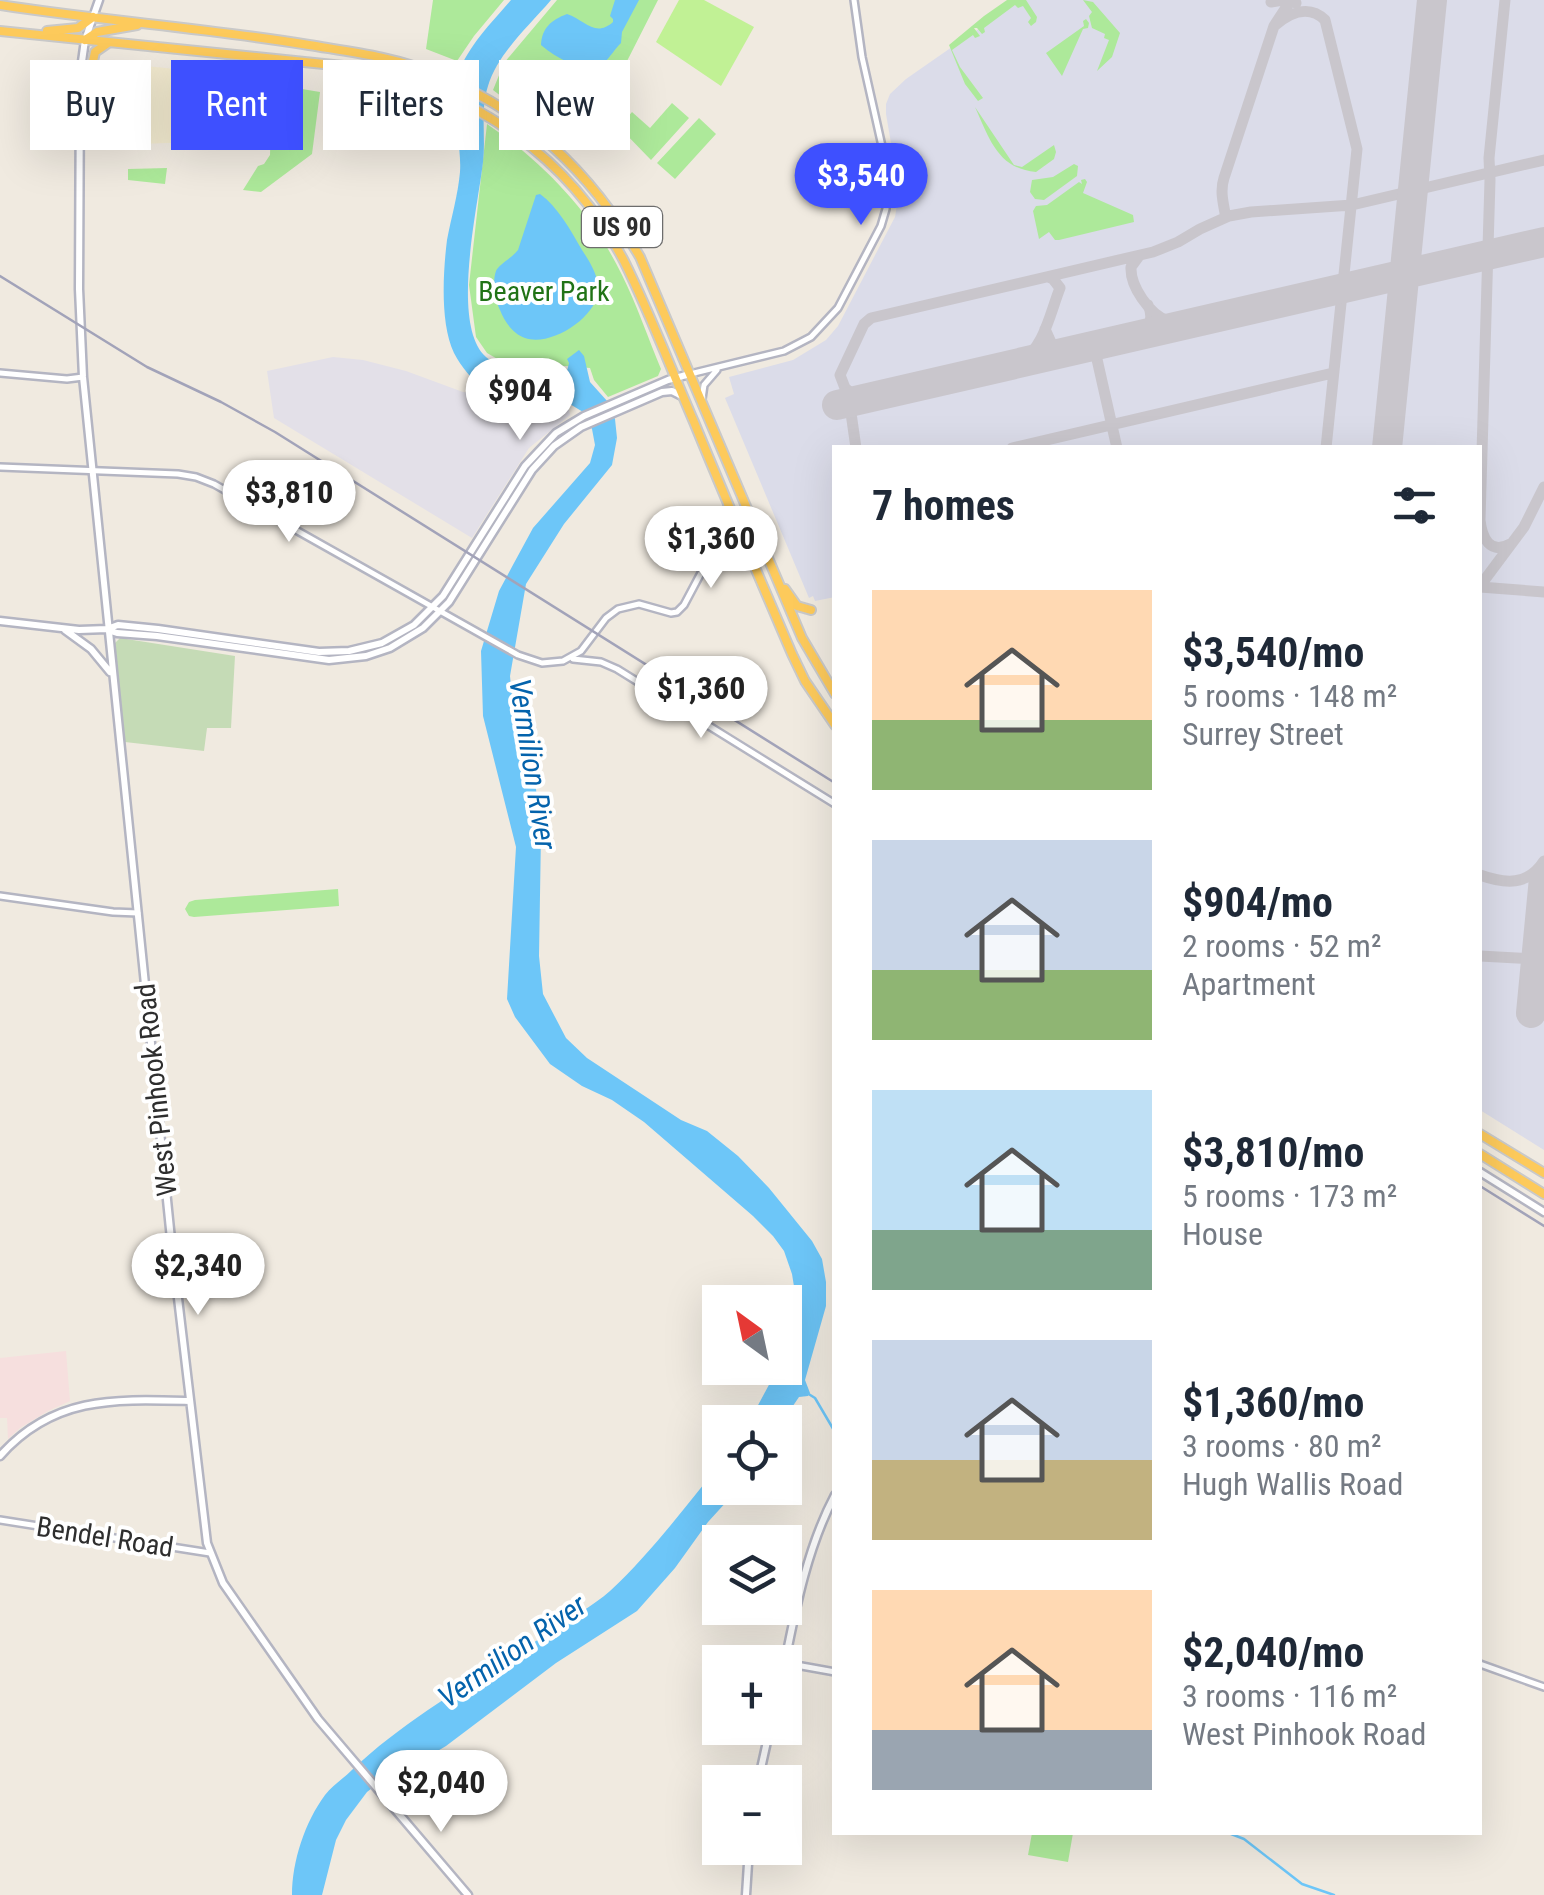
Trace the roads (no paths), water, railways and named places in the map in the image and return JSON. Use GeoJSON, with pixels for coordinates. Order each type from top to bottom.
{"type":"FeatureCollection","features":[{"type":"Feature","properties":{"kind":"highway","name":"US 90"},"geometry":{"type":"LineString","coordinates":[[0,5],[215,31],[394,61],[431,72],[486,98],[560,151],[615,216],[648,272],[793,617],[809,653],[832,689]]}},
{"type":"Feature","properties":{"kind":"highway"},"geometry":{"type":"LineString","coordinates":[[34,35],[76,29],[93,17]]}},
{"type":"Feature","properties":{"kind":"highway"},"geometry":{"type":"LineString","coordinates":[[85,40],[97,32],[140,23]]}},
{"type":"Feature","properties":{"kind":"highway","name":"US 90"},"geometry":{"type":"LineString","coordinates":[[0,31],[349,65],[388,73],[473,106],[527,142],[568,181],[623,260],[799,669],[832,720]]}},
{"type":"Feature","properties":{"kind":"highway"},"geometry":{"type":"LineString","coordinates":[[92,60],[94,52],[108,44]]}},
{"type":"Feature","properties":{"kind":"highway"},"geometry":{"type":"LineString","coordinates":[[719,539],[728,514],[722,490]]}},
{"type":"Feature","properties":{"kind":"highway"},"geometry":{"type":"LineString","coordinates":[[719,539],[728,530],[736,530],[742,536]]}},
{"type":"Feature","properties":{"kind":"highway"},"geometry":{"type":"LineString","coordinates":[[771,603],[782,619],[811,610],[794,602],[772,566]]}},
{"type":"Feature","properties":{"kind":"highway"},"geometry":{"type":"LineString","coordinates":[[771,603],[782,609],[786,601]]}},
{"type":"Feature","properties":{"kind":"highway"},"geometry":{"type":"LineString","coordinates":[[1482,1135],[1544,1174]]}},
{"type":"Feature","properties":{"kind":"highway"},"geometry":{"type":"LineString","coordinates":[[1482,1155],[1544,1194]]}},
{"type":"Feature","properties":{"kind":"main road","name":"West Pinhook Road"},"geometry":{"type":"LineString","coordinates":[[82,60],[99,0]]}},
{"type":"Feature","properties":{"kind":"main road","name":"West Pinhook Road"},"geometry":{"type":"LineString","coordinates":[[80,150],[83,377],[189,1400],[210,1553],[223,1583],[318,1719],[468,1895]]}},
{"type":"Feature","properties":{"kind":"main road"},"geometry":{"type":"LineString","coordinates":[[627,402],[690,374]]}},
{"type":"Feature","properties":{"kind":"main road"},"geometry":{"type":"LineString","coordinates":[[0,620],[64,629],[107,629],[118,625],[338,656],[362,649],[389,640],[438,608],[541,447],[584,416],[668,390],[683,397]]}},
{"type":"Feature","properties":{"kind":"main road"},"geometry":{"type":"LineString","coordinates":[[64,629],[97,654],[112,674]]}},
{"type":"Feature","properties":{"kind":"main road"},"geometry":{"type":"LineString","coordinates":[[1482,1173],[1544,1212]]}},
{"type":"Feature","properties":{"kind":"main road"},"geometry":{"type":"LineString","coordinates":[[0,1456],[36,1425],[78,1406],[114,1400],[189,1400]]}},
{"type":"Feature","properties":{"kind":"main road"},"geometry":{"type":"LineString","coordinates":[[789,1645],[814,1540],[832,1501]]}},
{"type":"Feature","properties":{"kind":"main road"},"geometry":{"type":"LineString","coordinates":[[746,1895],[747,1865]]}},
{"type":"Feature","properties":{"kind":"street"},"geometry":{"type":"LineString","coordinates":[[690,374],[784,351],[806,340],[838,308],[884,219],[888,192],[886,164],[862,57],[854,0]]}},
{"type":"Feature","properties":{"kind":"street"},"geometry":{"type":"LineString","coordinates":[[702,402],[704,385],[720,367]]}},
{"type":"Feature","properties":{"kind":"street"},"geometry":{"type":"LineString","coordinates":[[0,372],[83,377]]}},
{"type":"Feature","properties":{"kind":"street"},"geometry":{"type":"LineString","coordinates":[[0,467],[178,474],[214,484],[518,654],[542,663],[593,660],[617,669],[832,802]]}},
{"type":"Feature","properties":{"kind":"street"},"geometry":{"type":"LineString","coordinates":[[570,659],[586,646],[606,618],[624,606],[646,604],[671,613],[681,608],[719,539]]}},
{"type":"Feature","properties":{"kind":"street"},"geometry":{"type":"LineString","coordinates":[[586,646],[593,660]]}},
{"type":"Feature","properties":{"kind":"street"},"geometry":{"type":"LineString","coordinates":[[0,896],[138,913]]}},
{"type":"Feature","properties":{"kind":"street","name":"Bendel Road"},"geometry":{"type":"LineString","coordinates":[[0,1520],[210,1553]]}},
{"type":"Feature","properties":{"kind":"street"},"geometry":{"type":"LineString","coordinates":[[1482,1665],[1544,1686]]}},
{"type":"Feature","properties":{"kind":"street"},"geometry":{"type":"LineString","coordinates":[[802,1666],[832,1671]]}},
{"type":"Feature","properties":{"kind":"water"},"geometry":{"type":"Polygon","coordinates":[[[511,0],[551,0],[499,60],[486,95],[483,162],[469,264],[470,319],[475,341],[486,357],[502,364],[567,371],[567,359],[579,350],[590,382],[608,402],[617,438],[612,465],[564,524],[526,584],[510,676],[515,726],[536,789],[541,834],[539,956],[543,994],[566,1038],[587,1058],[681,1120],[707,1131],[738,1156],[812,1241],[822,1259],[826,1306],[805,1380],[810,1393],[799,1397],[794,1405],[758,1405],[769,1385],[802,1385],[802,1285],[794,1285],[784,1251],[753,1216],[644,1122],[550,1064],[515,1017],[507,999],[516,847],[483,716],[481,651],[499,591],[533,528],[590,463],[595,445],[583,412],[560,398],[483,389],[457,358],[446,328],[446,253],[460,172],[459,150],[479,150],[479,60],[464,60],[511,0]]]}},
{"type":"Feature","properties":{"kind":"water"},"geometry":{"type":"Polygon","coordinates":[[[615,0],[639,0],[622,32],[621,43],[607,60],[563,60],[541,45],[548,25],[567,14],[595,28],[613,22],[610,16],[615,0]]]}},
{"type":"Feature","properties":{"kind":"water"},"geometry":{"type":"Polygon","coordinates":[[[540,194],[569,227],[596,276],[598,293],[580,321],[558,335],[535,340],[521,336],[507,323],[497,301],[494,280],[498,268],[518,250],[536,195],[540,194]]]}},
{"type":"Feature","properties":{"kind":"water"},"geometry":{"type":"Polygon","coordinates":[[[702,1486],[702,1505],[724,1505],[702,1525],[675,1568],[637,1611],[556,1663],[446,1746],[386,1777],[367,1792],[336,1840],[322,1895],[292,1895],[301,1842],[311,1817],[331,1788],[424,1713],[590,1607],[654,1545],[702,1486]]]}},
{"type":"Feature","properties":{"kind":"waterway"},"geometry":{"type":"LineString","coordinates":[[807,1393],[815,1398],[832,1427]]}},
{"type":"Feature","properties":{"kind":"waterway"},"geometry":{"type":"LineString","coordinates":[[1234,1835],[1302,1884],[1334,1895]]}},
{"type":"Feature","properties":{"kind":"railway"},"geometry":{"type":"LineString","coordinates":[[0,276],[147,367],[275,432],[832,781]]}},
{"type":"Feature","properties":{"kind":"railway"},"geometry":{"type":"LineString","coordinates":[[1482,1187],[1544,1226]]}},
{"type":"Feature","properties":{"kind":"park label","name":"Beaver Park"},"geometry":{"type":"Point","coordinates":[544,291]}},
{"type":"Feature","properties":{"kind":"water label","name":"Vermilion River"},"geometry":{"type":"Point","coordinates":[533,764]}},
{"type":"Feature","properties":{"kind":"water label","name":"Vermilion River"},"geometry":{"type":"Point","coordinates":[512,1651]}}]}
